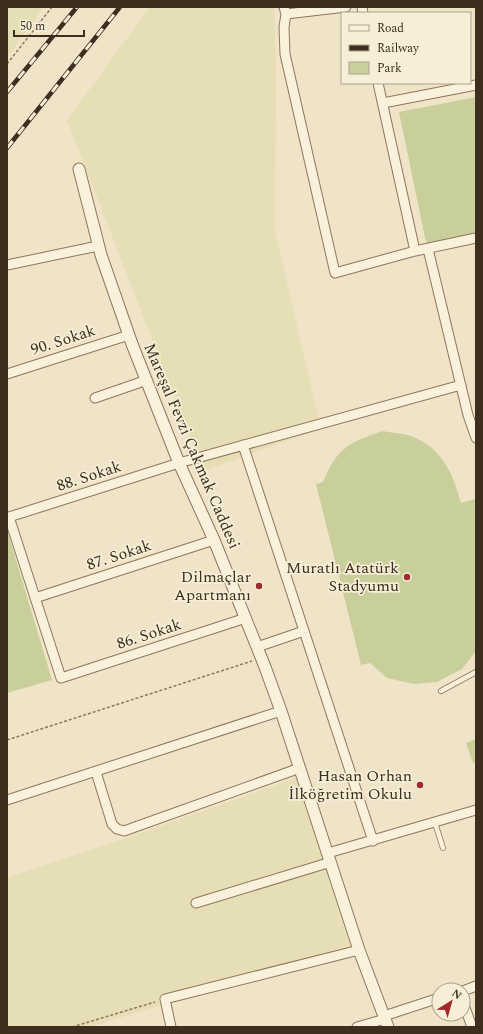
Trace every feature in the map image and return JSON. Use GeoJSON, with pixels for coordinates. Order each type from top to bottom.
{"type":"FeatureCollection","features":[{"type":"Feature","properties":{"kind":"street"},"geometry":{"type":"LineString","coordinates":[[346,7],[285,10],[284,27],[285,54],[335,273],[415,251],[476,238]]}},
{"type":"Feature","properties":{"kind":"street"},"geometry":{"type":"LineString","coordinates":[[378,84],[415,251]]}},
{"type":"Feature","properties":{"kind":"street"},"geometry":{"type":"LineString","coordinates":[[383,103],[476,85]]}},
{"type":"Feature","properties":{"kind":"street","name":"Mareşal Fevzi Çakmak Caddesi"},"geometry":{"type":"LineString","coordinates":[[79,168],[98,246],[129,335],[179,463],[214,540],[262,658],[330,858],[359,950],[386,1021]]}},
{"type":"Feature","properties":{"kind":"street"},"geometry":{"type":"LineString","coordinates":[[7,265],[98,246]]}},
{"type":"Feature","properties":{"kind":"street"},"geometry":{"type":"LineString","coordinates":[[428,249],[461,385],[472,414],[476,438]]}},
{"type":"Feature","properties":{"kind":"street","name":"90. Sokak"},"geometry":{"type":"LineString","coordinates":[[7,374],[129,335]]}},
{"type":"Feature","properties":{"kind":"street"},"geometry":{"type":"LineString","coordinates":[[95,398],[147,380]]}},
{"type":"Feature","properties":{"kind":"street","name":"88. Sokak"},"geometry":{"type":"LineString","coordinates":[[34,598],[9,517],[179,463],[461,385]]}},
{"type":"Feature","properties":{"kind":"street"},"geometry":{"type":"LineString","coordinates":[[243,445],[373,841]]}},
{"type":"Feature","properties":{"kind":"street","name":"87. Sokak"},"geometry":{"type":"LineString","coordinates":[[34,598],[214,540]]}},
{"type":"Feature","properties":{"kind":"street","name":"86. Sokak"},"geometry":{"type":"LineString","coordinates":[[34,598],[61,678],[246,618]]}},
{"type":"Feature","properties":{"kind":"street"},"geometry":{"type":"LineString","coordinates":[[257,647],[304,631]]}},
{"type":"Feature","properties":{"kind":"street"},"geometry":{"type":"LineString","coordinates":[[7,800],[281,711]]}},
{"type":"Feature","properties":{"kind":"street"},"geometry":{"type":"LineString","coordinates":[[96,772],[112,824],[117,829],[124,831],[300,768]]}},
{"type":"Feature","properties":{"kind":"street"},"geometry":{"type":"LineString","coordinates":[[196,903],[330,858],[373,841],[435,823],[472,809]]}},
{"type":"Feature","properties":{"kind":"street"},"geometry":{"type":"LineString","coordinates":[[171,1027],[165,999],[359,950]]}},
{"type":"Feature","properties":{"kind":"street"},"geometry":{"type":"LineString","coordinates":[[357,1027],[386,1021],[431,1001]]}},
{"type":"Feature","properties":{"kind":"lane"},"geometry":{"type":"LineString","coordinates":[[441,691],[476,672]]}},
{"type":"Feature","properties":{"kind":"lane"},"geometry":{"type":"LineString","coordinates":[[435,823],[443,848]]}},
{"type":"Feature","properties":{"kind":"path"},"geometry":{"type":"LineString","coordinates":[[7,64],[52,7]]}},
{"type":"Feature","properties":{"kind":"path"},"geometry":{"type":"LineString","coordinates":[[7,740],[262,658]]}},
{"type":"Feature","properties":{"kind":"path"},"geometry":{"type":"LineString","coordinates":[[72,1027],[165,999]]}},
{"type":"Feature","properties":{"kind":"shaded area"},"geometry":{"type":"Polygon","coordinates":[[[7,7],[43,7],[7,58],[7,7]]]}},
{"type":"Feature","properties":{"kind":"shaded area"},"geometry":{"type":"Polygon","coordinates":[[[150,7],[274,7],[276,63],[275,231],[321,429],[203,471],[67,120],[150,7]]]}},
{"type":"Feature","properties":{"kind":"shaded area"},"geometry":{"type":"Polygon","coordinates":[[[296,778],[351,949],[89,1027],[7,1027],[7,878],[115,842],[296,778]]]}},
{"type":"Feature","properties":{"kind":"green space"},"geometry":{"type":"Polygon","coordinates":[[[476,97],[476,239],[428,245],[425,238],[399,112],[476,97]]]}},
{"type":"Feature","properties":{"kind":"green space","name":"Muratlı Atatürk Stadyumu"},"geometry":{"type":"Polygon","coordinates":[[[383,431],[411,436],[431,447],[445,463],[450,472],[461,503],[475,499],[476,503],[476,651],[462,669],[437,682],[414,684],[387,678],[370,663],[361,665],[316,484],[323,482],[334,461],[346,448],[361,439],[383,431]]]}},
{"type":"Feature","properties":{"kind":"green space"},"geometry":{"type":"Polygon","coordinates":[[[7,530],[52,680],[7,693],[7,530]]]}},
{"type":"Feature","properties":{"kind":"green space"},"geometry":{"type":"Polygon","coordinates":[[[476,739],[476,762],[473,763],[466,743],[476,739]]]}},
{"type":"Feature","properties":{"kind":"railway"},"geometry":{"type":"LineString","coordinates":[[7,92],[77,7]]}},
{"type":"Feature","properties":{"kind":"railway"},"geometry":{"type":"LineString","coordinates":[[7,148],[120,7]]}},
{"type":"Feature","properties":{"kind":"place","name":"Muratlı Atatürk Stadyumu"},"geometry":{"type":"Point","coordinates":[407,577]}},
{"type":"Feature","properties":{"kind":"place","name":"Dilmaçlar Apartmanı"},"geometry":{"type":"Point","coordinates":[259,586]}},
{"type":"Feature","properties":{"kind":"place","name":"Hasan Orhan İlköğretim Okulu"},"geometry":{"type":"Point","coordinates":[420,785]}}]}
